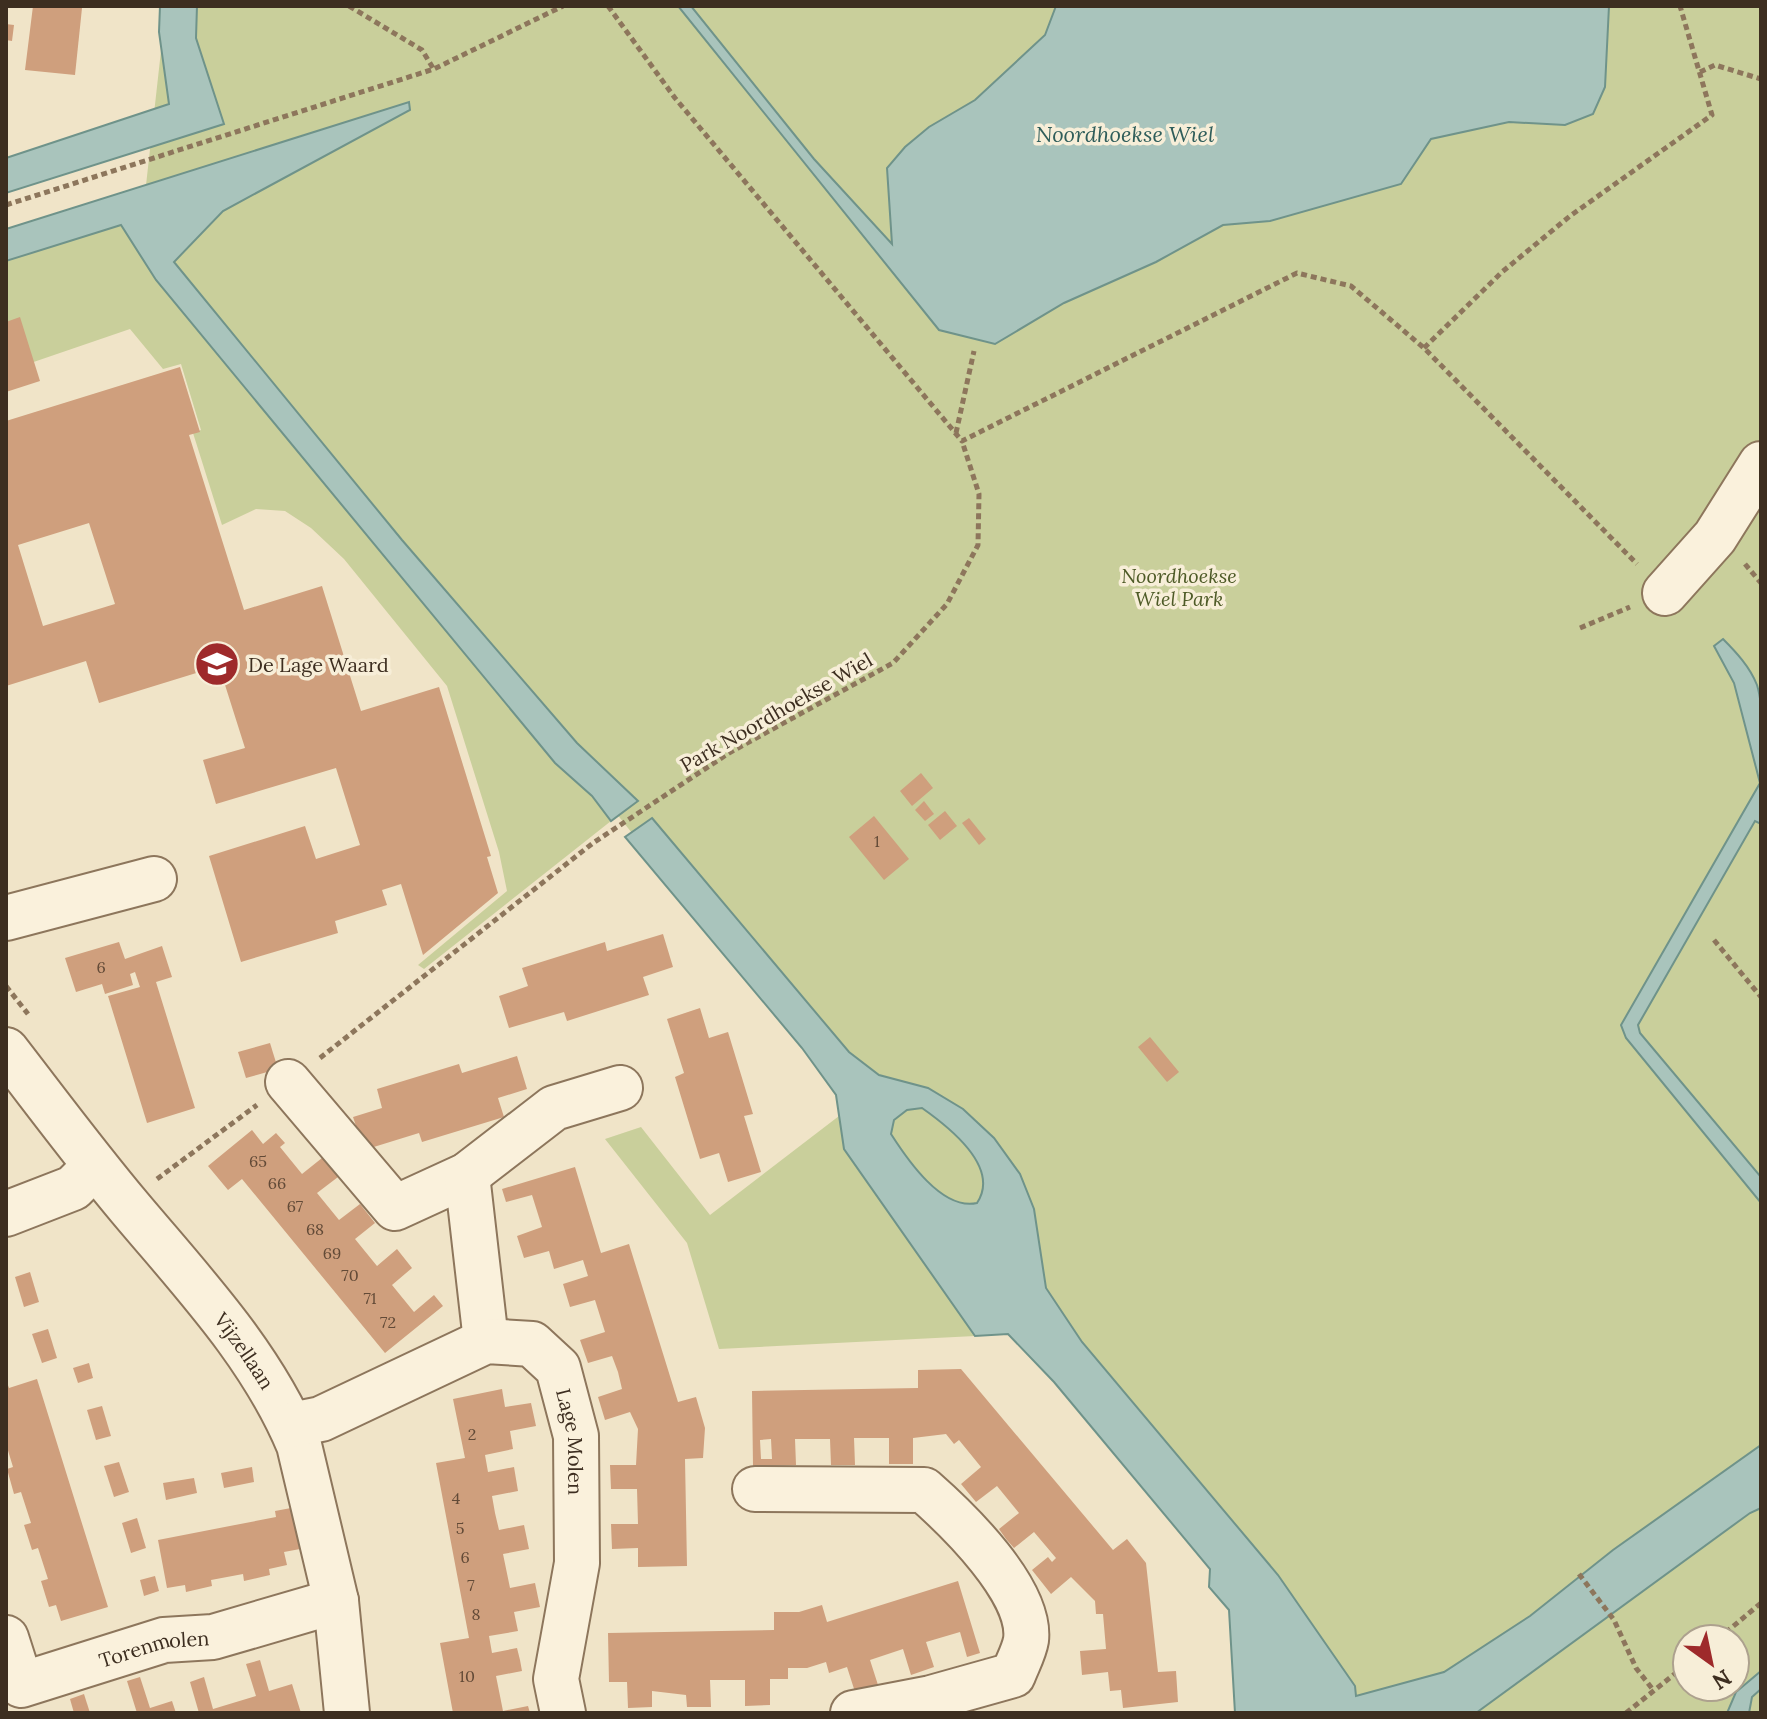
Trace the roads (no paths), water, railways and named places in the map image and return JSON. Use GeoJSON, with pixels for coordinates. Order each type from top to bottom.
{"type":"FeatureCollection","features":[{"type":"Feature","properties":{"kind":"street"},"geometry":{"type":"LineString","coordinates":[[1665,593],[1715,537],[1761,464]]}},
{"type":"Feature","properties":{"kind":"street"},"geometry":{"type":"LineString","coordinates":[[6,918],[154,879]]}},
{"type":"Feature","properties":{"kind":"street","name":"Vijzellaan"},"geometry":{"type":"LineString","coordinates":[[6,1050],[95,1166],[246,1346],[291,1425],[299,1445],[336,1601],[347,1713]]}},
{"type":"Feature","properties":{"kind":"street"},"geometry":{"type":"LineString","coordinates":[[288,1082],[395,1208],[467,1175],[554,1108],[620,1088]]}},
{"type":"Feature","properties":{"kind":"street"},"geometry":{"type":"LineString","coordinates":[[6,1214],[73,1188],[95,1166]]}},
{"type":"Feature","properties":{"kind":"street"},"geometry":{"type":"LineString","coordinates":[[467,1175],[486,1341]]}},
{"type":"Feature","properties":{"kind":"street","name":"Lage Molen"},"geometry":{"type":"LineString","coordinates":[[291,1425],[321,1419],[486,1341],[532,1344],[558,1368],[576,1436],[577,1563],[556,1679],[563,1713]]}},
{"type":"Feature","properties":{"kind":"street"},"geometry":{"type":"LineString","coordinates":[[755,1489],[924,1490],[967,1527],[1019,1603],[1026,1639],[1013,1675],[931,1698],[853,1713]]}},
{"type":"Feature","properties":{"kind":"street","name":"Torenmolen"},"geometry":{"type":"LineString","coordinates":[[6,1638],[21,1685],[164,1640],[213,1637],[336,1601]]}},
{"type":"Feature","properties":{"kind":"water"},"geometry":{"type":"Polygon","coordinates":[[[160,6],[197,6],[196,38],[224,124],[6,193],[6,158],[169,104],[159,32],[160,6]]]}},
{"type":"Feature","properties":{"kind":"water","name":"Noordhoekse Wiel"},"geometry":{"type":"Polygon","coordinates":[[[678,6],[691,6],[814,159],[892,244],[887,168],[905,147],[929,127],[975,100],[1045,35],[1056,6],[1609,6],[1605,87],[1593,114],[1565,125],[1509,122],[1431,139],[1401,184],[1270,221],[1223,225],[1156,262],[1064,303],[995,344],[939,330],[678,6]]]}},
{"type":"Feature","properties":{"kind":"water"},"geometry":{"type":"Polygon","coordinates":[[[409,102],[410,110],[223,211],[174,262],[402,540],[577,743],[638,801],[611,821],[592,796],[555,763],[156,280],[121,225],[6,261],[6,229],[409,102]]]}},
{"type":"Feature","properties":{"kind":"water"},"geometry":{"type":"Polygon","coordinates":[[[1723,639],[1751,672],[1760,699],[1763,733],[1761,824],[1755,821],[1638,1025],[1640,1033],[1761,1177],[1761,1203],[1626,1038],[1621,1025],[1760,783],[1734,683],[1714,646],[1723,639]]]}},
{"type":"Feature","properties":{"kind":"water"},"geometry":{"type":"Polygon","coordinates":[[[652,818],[849,1052],[879,1075],[928,1088],[963,1109],[994,1138],[1020,1174],[1034,1209],[1046,1288],[1082,1342],[1278,1575],[1355,1686],[1356,1696],[1444,1672],[1530,1616],[1613,1550],[1761,1445],[1761,1508],[1476,1713],[1235,1713],[1229,1610],[1209,1587],[1210,1569],[1054,1382],[1008,1334],[975,1336],[844,1149],[836,1095],[802,1048],[625,837],[652,818]],[[922,1108],[907,1110],[894,1120],[891,1134],[916,1169],[939,1191],[951,1199],[977,1203],[983,1189],[977,1162],[958,1137],[922,1108]]]}},
{"type":"Feature","properties":{"kind":"water"},"geometry":{"type":"Polygon","coordinates":[[[1761,1671],[1761,1689],[1751,1702],[1751,1679],[1761,1671]]]}},
{"type":"Feature","properties":{"kind":"water"},"geometry":{"type":"Polygon","coordinates":[[[1731,1703],[1751,1703],[1749,1713],[1727,1713],[1731,1703]]]}},
{"type":"Feature","properties":{"kind":"place","name":"De Lage Waard"},"geometry":{"type":"Point","coordinates":[217,664]}},
{"type":"Feature","properties":{"kind":"park label","name":"Noordhoekse Wiel Park"},"geometry":{"type":"Point","coordinates":[1179,586]}}]}
